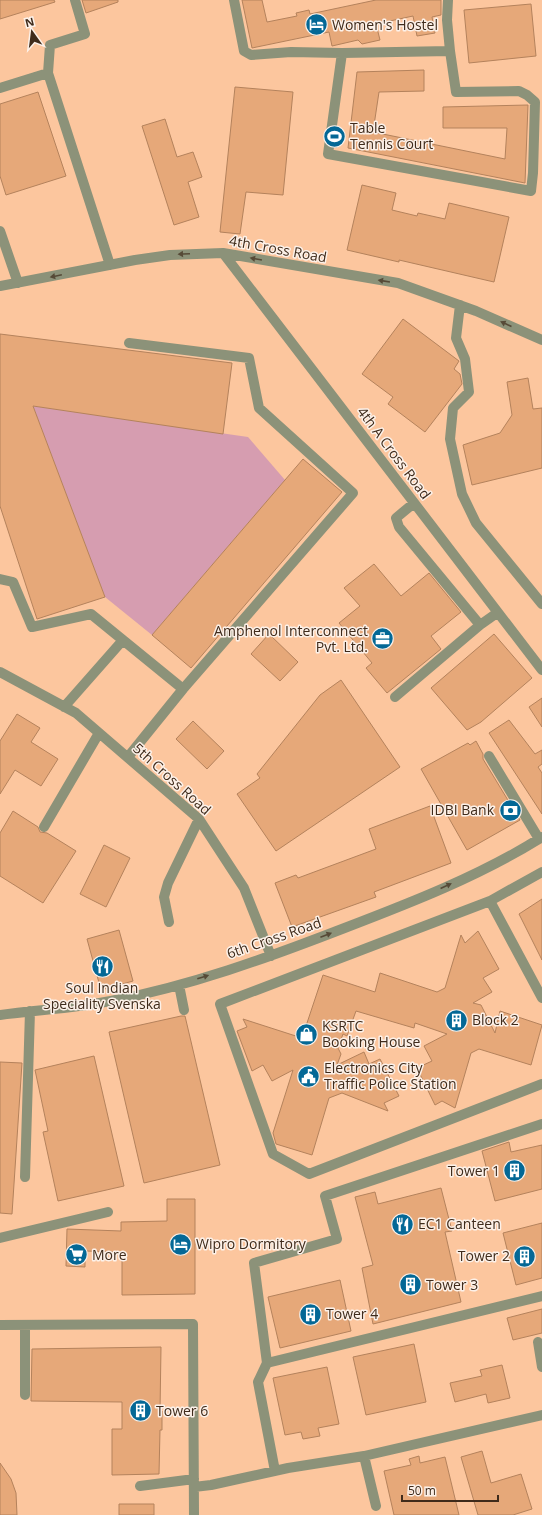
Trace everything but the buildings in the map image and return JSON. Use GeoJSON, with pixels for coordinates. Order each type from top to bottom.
{"type":"FeatureCollection","features":[{"type":"Feature","properties":{"kind":"street"},"geometry":{"type":"LineString","coordinates":[[75,0],[85,34],[50,45],[48,73],[110,265]]}},
{"type":"Feature","properties":{"kind":"street"},"geometry":{"type":"LineString","coordinates":[[234,0],[244,50],[247,54],[251,55],[291,52],[342,53],[450,51]]}},
{"type":"Feature","properties":{"kind":"street"},"geometry":{"type":"LineString","coordinates":[[342,53],[328,154],[530,191],[538,160],[535,102],[527,95],[519,91],[456,92],[447,20],[448,0]]}},
{"type":"Feature","properties":{"kind":"street"},"geometry":{"type":"LineString","coordinates":[[0,88],[48,73]]}},
{"type":"Feature","properties":{"kind":"street"},"geometry":{"type":"LineString","coordinates":[[0,231],[18,283]]}},
{"type":"Feature","properties":{"kind":"street","name":"4th Cross Road"},"geometry":{"type":"LineString","coordinates":[[0,286],[170,255],[223,253],[398,283],[460,305],[542,340]]}},
{"type":"Feature","properties":{"kind":"street","name":"4th A Cross Road"},"geometry":{"type":"LineString","coordinates":[[223,253],[542,670]]}},
{"type":"Feature","properties":{"kind":"street"},"geometry":{"type":"LineString","coordinates":[[460,305],[456,338],[465,359],[469,392],[454,408],[450,440],[462,494],[476,523],[542,604]]}},
{"type":"Feature","properties":{"kind":"street"},"geometry":{"type":"LineString","coordinates":[[128,757],[183,689],[353,493],[259,408],[250,358],[129,343]]}},
{"type":"Feature","properties":{"kind":"street"},"geometry":{"type":"LineString","coordinates":[[414,503],[396,518],[399,527],[480,625]]}},
{"type":"Feature","properties":{"kind":"street"},"geometry":{"type":"LineString","coordinates":[[0,579],[14,582],[32,627],[91,614],[183,689]]}},
{"type":"Feature","properties":{"kind":"street"},"geometry":{"type":"LineString","coordinates":[[395,697],[480,625],[498,613]]}},
{"type":"Feature","properties":{"kind":"street"},"geometry":{"type":"LineString","coordinates":[[64,707],[123,640]]}},
{"type":"Feature","properties":{"kind":"street","name":"5th Cross Road"},"geometry":{"type":"LineString","coordinates":[[0,672],[76,713],[199,819],[244,888],[271,956]]}},
{"type":"Feature","properties":{"kind":"street"},"geometry":{"type":"LineString","coordinates":[[44,827],[99,733]]}},
{"type":"Feature","properties":{"kind":"street"},"geometry":{"type":"LineString","coordinates":[[489,756],[540,838]]}},
{"type":"Feature","properties":{"kind":"street"},"geometry":{"type":"LineString","coordinates":[[169,922],[164,897],[168,882],[199,819]]}},
{"type":"Feature","properties":{"kind":"street","name":"6th Cross Road"},"geometry":{"type":"LineString","coordinates":[[0,1015],[110,1001],[179,984],[271,956],[408,904],[504,860],[540,838]]}},
{"type":"Feature","properties":{"kind":"street"},"geometry":{"type":"LineString","coordinates":[[542,872],[490,901],[220,1004],[273,1154],[309,1174],[542,1084]]}},
{"type":"Feature","properties":{"kind":"street"},"geometry":{"type":"LineString","coordinates":[[490,901],[542,998]]}},
{"type":"Feature","properties":{"kind":"street"},"geometry":{"type":"LineString","coordinates":[[179,984],[184,1010]]}},
{"type":"Feature","properties":{"kind":"street"},"geometry":{"type":"LineString","coordinates":[[25,1177],[30,1011]]}},
{"type":"Feature","properties":{"kind":"street"},"geometry":{"type":"LineString","coordinates":[[275,1471],[258,1382],[267,1363],[254,1263],[337,1239],[324,1196],[542,1124]]}},
{"type":"Feature","properties":{"kind":"street"},"geometry":{"type":"LineString","coordinates":[[0,1238],[108,1212]]}},
{"type":"Feature","properties":{"kind":"street"},"geometry":{"type":"LineString","coordinates":[[267,1363],[542,1296]]}},
{"type":"Feature","properties":{"kind":"street"},"geometry":{"type":"LineString","coordinates":[[0,1324],[193,1324],[194,1515]]}},
{"type":"Feature","properties":{"kind":"street"},"geometry":{"type":"LineString","coordinates":[[25,1325],[25,1395]]}},
{"type":"Feature","properties":{"kind":"street"},"geometry":{"type":"LineString","coordinates":[[538,1342],[542,1367]]}},
{"type":"Feature","properties":{"kind":"street"},"geometry":{"type":"LineString","coordinates":[[140,1486],[194,1483],[212,1485],[275,1471],[364,1456],[542,1415]]}},
{"type":"Feature","properties":{"kind":"street"},"geometry":{"type":"LineString","coordinates":[[364,1456],[376,1506]]}},
{"type":"Feature","properties":{"kind":"shaded area"},"geometry":{"type":"Polygon","coordinates":[[[33,406],[248,437],[285,480],[152,635],[105,597],[33,406]]]}},
{"type":"Feature","properties":{"kind":"place","name":"Women's Hostel"},"geometry":{"type":"Point","coordinates":[316,25]}},
{"type":"Feature","properties":{"kind":"place","name":"Table Tennis Court"},"geometry":{"type":"Point","coordinates":[334,136]}},
{"type":"Feature","properties":{"kind":"place","name":"Amphenol Interconnect Pvt. Ltd."},"geometry":{"type":"Point","coordinates":[383,639]}},
{"type":"Feature","properties":{"kind":"place","name":"IDBI Bank"},"geometry":{"type":"Point","coordinates":[510,810]}},
{"type":"Feature","properties":{"kind":"place","name":"Soul Indian Speciality Svenska"},"geometry":{"type":"Point","coordinates":[102,966]}},
{"type":"Feature","properties":{"kind":"place","name":"Block 2"},"geometry":{"type":"Point","coordinates":[456,1020]}},
{"type":"Feature","properties":{"kind":"place","name":"KSRTC Booking House"},"geometry":{"type":"Point","coordinates":[306,1034]}},
{"type":"Feature","properties":{"kind":"place","name":"Electronics City Traffic Police Station"},"geometry":{"type":"Point","coordinates":[308,1076]}},
{"type":"Feature","properties":{"kind":"place","name":"Tower 1"},"geometry":{"type":"Point","coordinates":[515,1171]}},
{"type":"Feature","properties":{"kind":"place","name":"EC1 Canteen"},"geometry":{"type":"Point","coordinates":[403,1224]}},
{"type":"Feature","properties":{"kind":"place","name":"Wipro Dormitory"},"geometry":{"type":"Point","coordinates":[180,1244]}},
{"type":"Feature","properties":{"kind":"place","name":"More"},"geometry":{"type":"Point","coordinates":[76,1255]}},
{"type":"Feature","properties":{"kind":"place","name":"Tower 2"},"geometry":{"type":"Point","coordinates":[525,1256]}},
{"type":"Feature","properties":{"kind":"place","name":"Tower 3"},"geometry":{"type":"Point","coordinates":[411,1285]}},
{"type":"Feature","properties":{"kind":"place","name":"Tower 4"},"geometry":{"type":"Point","coordinates":[310,1314]}},
{"type":"Feature","properties":{"kind":"place","name":"Tower 6"},"geometry":{"type":"Point","coordinates":[141,1411]}}]}
